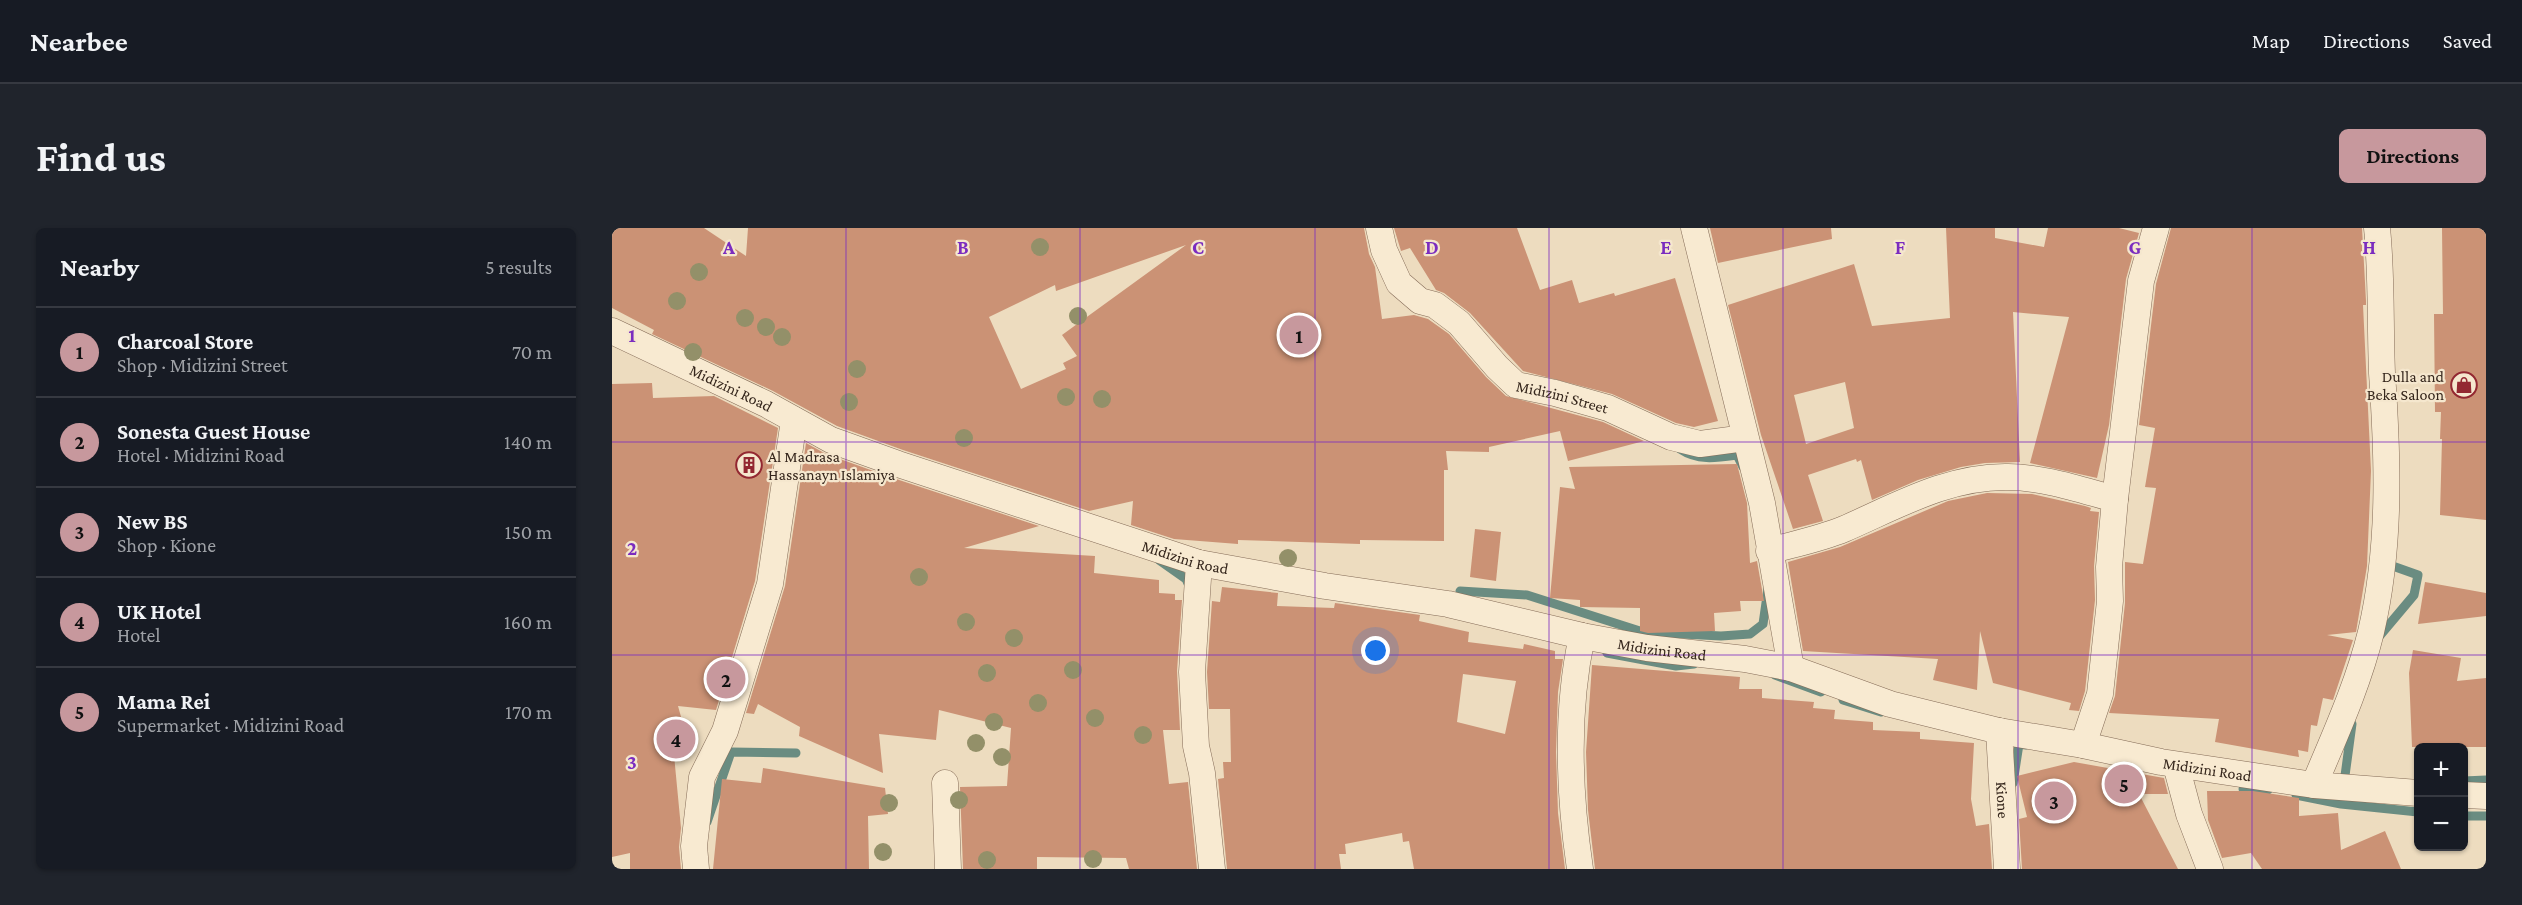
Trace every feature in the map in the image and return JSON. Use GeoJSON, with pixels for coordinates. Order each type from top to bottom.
{"type":"FeatureCollection","features":[{"type":"Feature","properties":{"kind":"street","name":"Midizini Street"},"geometry":{"type":"LineString","coordinates":[[1379,228],[1384,250],[1399,283],[1420,301],[1435,305],[1459,323],[1497,367],[1516,385],[1608,408],[1671,437],[1700,444],[1745,438]]}},
{"type":"Feature","properties":{"kind":"street"},"geometry":{"type":"LineString","coordinates":[[1694,228],[1762,503],[1791,668]]}},
{"type":"Feature","properties":{"kind":"street"},"geometry":{"type":"LineString","coordinates":[[2083,745],[2101,684],[2110,601],[2109,567],[2115,499],[2141,281],[2156,228]]}},
{"type":"Feature","properties":{"kind":"street"},"geometry":{"type":"LineString","coordinates":[[2314,785],[2355,686],[2371,632],[2386,524],[2386,414],[2382,374],[2382,298],[2377,228]]}},
{"type":"Feature","properties":{"kind":"street","name":"Midizini Road"},"geometry":{"type":"LineString","coordinates":[[612,331],[766,404],[831,440],[1199,563],[1324,586],[1448,604],[1582,636],[1647,648],[1745,659],[1791,668],[1890,704],[1999,730],[2176,765],[2314,785],[2414,793]]}},
{"type":"Feature","properties":{"kind":"street"},"geometry":{"type":"LineString","coordinates":[[696,869],[693,846],[702,777],[725,731],[770,584],[794,420]]}},
{"type":"Feature","properties":{"kind":"street"},"geometry":{"type":"LineString","coordinates":[[1769,551],[1841,530],[1918,494],[1993,477],[2028,478],[2115,499]]}},
{"type":"Feature","properties":{"kind":"street"},"geometry":{"type":"LineString","coordinates":[[1199,563],[1192,672],[1196,746],[1202,773],[1212,869]]}},
{"type":"Feature","properties":{"kind":"street"},"geometry":{"type":"LineString","coordinates":[[1580,869],[1572,813],[1574,670],[1582,636]]}},
{"type":"Feature","properties":{"kind":"street","name":"Kione"},"geometry":{"type":"LineString","coordinates":[[1999,730],[2007,869]]}},
{"type":"Feature","properties":{"kind":"street"},"geometry":{"type":"LineString","coordinates":[[2176,765],[2189,814],[2210,869]]}},
{"type":"Feature","properties":{"kind":"street"},"geometry":{"type":"LineString","coordinates":[[945,783],[948,869]]}},
{"type":"Feature","properties":{"kind":"street"},"geometry":{"type":"LineString","coordinates":[[2468,795],[2486,796]]}},
{"type":"Feature","properties":{"kind":"building"},"geometry":{"type":"Polygon","coordinates":[[[612,228],[704,228],[746,256],[748,228],[1364,228],[1369,254],[1375,267],[1382,319],[1414,315],[1428,319],[1449,334],[1486,377],[1506,396],[1603,422],[1644,441],[1568,461],[1560,431],[1489,447],[1489,452],[1446,451],[1448,470],[1444,470],[1444,541],[1360,540],[1360,544],[1238,540],[1238,544],[1174,539],[1131,525],[1133,501],[1089,511],[837,426],[773,391],[652,334],[654,330],[612,308],[612,228]],[[1186,245],[1056,291],[1055,285],[989,317],[1021,389],[1066,369],[1063,363],[1077,356],[1062,335],[1186,245]]]}},
{"type":"Feature","properties":{"kind":"building"},"geometry":{"type":"Polygon","coordinates":[[[1394,228],[1517,228],[1540,290],[1572,280],[1579,303],[1614,293],[1615,296],[1675,278],[1718,421],[1694,427],[1676,423],[1612,394],[1523,371],[1470,313],[1444,293],[1436,290],[1410,248],[1401,251],[1394,228]]]}},
{"type":"Feature","properties":{"kind":"building"},"geometry":{"type":"Polygon","coordinates":[[[1710,228],[1831,228],[1832,239],[1718,263],[1710,228]]]}},
{"type":"Feature","properties":{"kind":"building"},"geometry":{"type":"Polygon","coordinates":[[[1946,228],[1995,228],[1995,238],[2044,247],[2048,228],[2119,228],[2139,233],[2126,279],[2109,425],[2097,478],[2030,463],[2069,317],[2013,312],[2020,462],[1985,463],[1961,467],[1918,480],[1872,500],[1861,460],[1857,462],[1856,459],[1808,475],[1823,521],[1793,529],[1761,435],[1728,305],[1854,264],[1872,326],[1950,318],[1946,228]],[[1845,382],[1794,395],[1806,444],[1854,428],[1845,382]]]}},
{"type":"Feature","properties":{"kind":"building"},"geometry":{"type":"Polygon","coordinates":[[[2171,228],[2362,228],[2366,301],[2366,305],[2363,305],[2371,471],[2367,566],[2356,632],[2327,635],[2353,640],[2333,700],[2323,698],[2317,726],[2311,725],[2308,752],[2298,750],[2299,757],[2215,742],[2219,719],[2109,713],[2115,696],[2125,603],[2125,562],[2143,564],[2156,488],[2145,487],[2155,428],[2139,425],[2156,284],[2171,228]]]}},
{"type":"Feature","properties":{"kind":"building"},"geometry":{"type":"Polygon","coordinates":[[[2442,228],[2486,228],[2486,520],[2440,515],[2442,439],[2440,439],[2441,412],[2435,412],[2434,314],[2443,314],[2442,228]]]}},
{"type":"Feature","properties":{"kind":"building"},"geometry":{"type":"Polygon","coordinates":[[[652,383],[653,398],[714,396],[778,428],[755,581],[716,710],[678,706],[690,749],[675,752],[674,755],[681,828],[679,847],[681,869],[630,869],[630,853],[612,857],[612,384],[652,383]]]}},
{"type":"Feature","properties":{"kind":"building"},"geometry":{"type":"Polygon","coordinates":[[[806,443],[826,454],[893,478],[1039,526],[964,548],[1095,556],[1094,573],[1159,580],[1159,593],[1175,594],[1175,600],[1182,600],[1177,671],[1180,730],[1163,730],[1169,784],[1188,782],[1197,869],[1129,869],[1126,858],[1037,857],[1037,869],[963,869],[960,787],[1007,786],[1011,728],[939,710],[936,740],[879,734],[883,773],[799,736],[800,727],[758,704],[754,714],[746,713],[785,586],[806,443]]]}},
{"type":"Feature","properties":{"kind":"building"},"geometry":{"type":"Polygon","coordinates":[[[1737,464],[1747,503],[1750,563],[1757,561],[1764,601],[1740,601],[1741,611],[1714,613],[1715,631],[1648,633],[1640,631],[1640,608],[1580,607],[1580,600],[1550,598],[1560,487],[1575,489],[1569,467],[1737,464]]]}},
{"type":"Feature","properties":{"kind":"building"},"geometry":{"type":"Polygon","coordinates":[[[1987,493],[2032,494],[2085,506],[2091,508],[2090,511],[2099,512],[2094,566],[2095,600],[2085,691],[2079,711],[2069,710],[2071,703],[1993,683],[1980,631],[1977,690],[1933,680],[1938,659],[1803,651],[1788,562],[1840,547],[1948,501],[1987,493]]]}},
{"type":"Feature","properties":{"kind":"building"},"geometry":{"type":"Polygon","coordinates":[[[1475,529],[1501,532],[1496,581],[1470,577],[1475,529]]]}},
{"type":"Feature","properties":{"kind":"building"},"geometry":{"type":"Polygon","coordinates":[[[2425,582],[2486,593],[2486,616],[2418,624],[2425,582]]]}},
{"type":"Feature","properties":{"kind":"building"},"geometry":{"type":"Polygon","coordinates":[[[1222,587],[1278,593],[1277,606],[1334,608],[1335,603],[1420,615],[1419,621],[1469,632],[1468,642],[1523,649],[1524,644],[1555,651],[1555,659],[1563,659],[1558,692],[1556,752],[1558,813],[1565,869],[1414,869],[1409,841],[1403,842],[1402,833],[1345,844],[1346,854],[1339,854],[1341,869],[1227,869],[1218,779],[1224,778],[1223,762],[1231,762],[1230,709],[1209,709],[1207,672],[1212,601],[1220,602],[1222,587]],[[1463,674],[1457,722],[1505,734],[1516,681],[1463,674]]]}},
{"type":"Feature","properties":{"kind":"building"},"geometry":{"type":"Polygon","coordinates":[[[2413,650],[2461,658],[2457,681],[2486,678],[2486,747],[2468,747],[2468,743],[2414,743],[2412,747],[2409,673],[2413,650]]]}},
{"type":"Feature","properties":{"kind":"building"},"geometry":{"type":"Polygon","coordinates":[[[1592,665],[1740,677],[1739,689],[1762,689],[1762,698],[1814,702],[1813,708],[1835,710],[1834,719],[1873,722],[1873,730],[1920,732],[1920,739],[1974,743],[1971,799],[1976,826],[1989,824],[1992,869],[1595,869],[1588,810],[1586,752],[1592,665]]]}},
{"type":"Feature","properties":{"kind":"building"},"geometry":{"type":"Polygon","coordinates":[[[2074,762],[2164,778],[2168,794],[2139,794],[2178,869],[2022,869],[2019,819],[2027,817],[2017,776],[2074,762]]]}},
{"type":"Feature","properties":{"kind":"building"},"geometry":{"type":"Polygon","coordinates":[[[763,768],[885,788],[888,814],[868,816],[869,869],[713,869],[722,779],[761,783],[763,768]]]}},
{"type":"Feature","properties":{"kind":"building"},"geometry":{"type":"Polygon","coordinates":[[[2207,791],[2253,791],[2299,798],[2299,816],[2338,813],[2341,850],[2385,831],[2401,869],[2262,869],[2251,853],[2222,858],[2208,820],[2207,791]]]}},
{"type":"Feature","properties":{"kind":"waterway"},"geometry":{"type":"LineString","coordinates":[[1680,449],[1700,457],[1737,455],[1743,467]]}},
{"type":"Feature","properties":{"kind":"waterway"},"geometry":{"type":"LineString","coordinates":[[1159,560],[1186,579],[1190,588]]}},
{"type":"Feature","properties":{"kind":"waterway"},"geometry":{"type":"LineString","coordinates":[[2377,639],[2414,595],[2418,575],[2387,564]]}},
{"type":"Feature","properties":{"kind":"waterway"},"geometry":{"type":"LineString","coordinates":[[1460,591],[1527,595],[1643,632],[1721,636],[1750,634],[1763,624],[1768,589]]}},
{"type":"Feature","properties":{"kind":"waterway"},"geometry":{"type":"LineString","coordinates":[[1607,653],[1676,666],[1694,664]]}},
{"type":"Feature","properties":{"kind":"waterway"},"geometry":{"type":"LineString","coordinates":[[1775,675],[1821,692]]}},
{"type":"Feature","properties":{"kind":"waterway"},"geometry":{"type":"LineString","coordinates":[[1843,700],[1881,712]]}},
{"type":"Feature","properties":{"kind":"waterway"},"geometry":{"type":"LineString","coordinates":[[2344,783],[2352,724]]}},
{"type":"Feature","properties":{"kind":"waterway"},"geometry":{"type":"LineString","coordinates":[[2013,783],[2019,744],[2026,745]]}},
{"type":"Feature","properties":{"kind":"waterway"},"geometry":{"type":"LineString","coordinates":[[707,822],[731,752],[796,753]]}},
{"type":"Feature","properties":{"kind":"waterway"},"geometry":{"type":"LineString","coordinates":[[2468,781],[2486,780]]}},
{"type":"Feature","properties":{"kind":"waterway"},"geometry":{"type":"LineString","coordinates":[[2243,789],[2268,790]]}},
{"type":"Feature","properties":{"kind":"waterway"},"geometry":{"type":"LineString","coordinates":[[2296,795],[2341,804],[2414,812]]}},
{"type":"Feature","properties":{"kind":"waterway"},"geometry":{"type":"LineString","coordinates":[[2468,816],[2486,816]]}},
{"type":"Feature","properties":{"kind":"place","name":"Charcoal Store"},"geometry":{"type":"Point","coordinates":[1299,335]}},
{"type":"Feature","properties":{"kind":"place","name":"Dulla and Beka Saloon"},"geometry":{"type":"Point","coordinates":[2464,385]}},
{"type":"Feature","properties":{"kind":"place","name":"Al Madrasa Hassanayn Islamiya"},"geometry":{"type":"Point","coordinates":[749,465]}},
{"type":"Feature","properties":{"kind":"place","name":"Sonesta Guest House"},"geometry":{"type":"Point","coordinates":[726,679]}},
{"type":"Feature","properties":{"kind":"place","name":"UK Hotel"},"geometry":{"type":"Point","coordinates":[676,739]}},
{"type":"Feature","properties":{"kind":"place","name":"Mama Rei"},"geometry":{"type":"Point","coordinates":[2124,784]}},
{"type":"Feature","properties":{"kind":"place","name":"New BS"},"geometry":{"type":"Point","coordinates":[2054,801]}}]}
